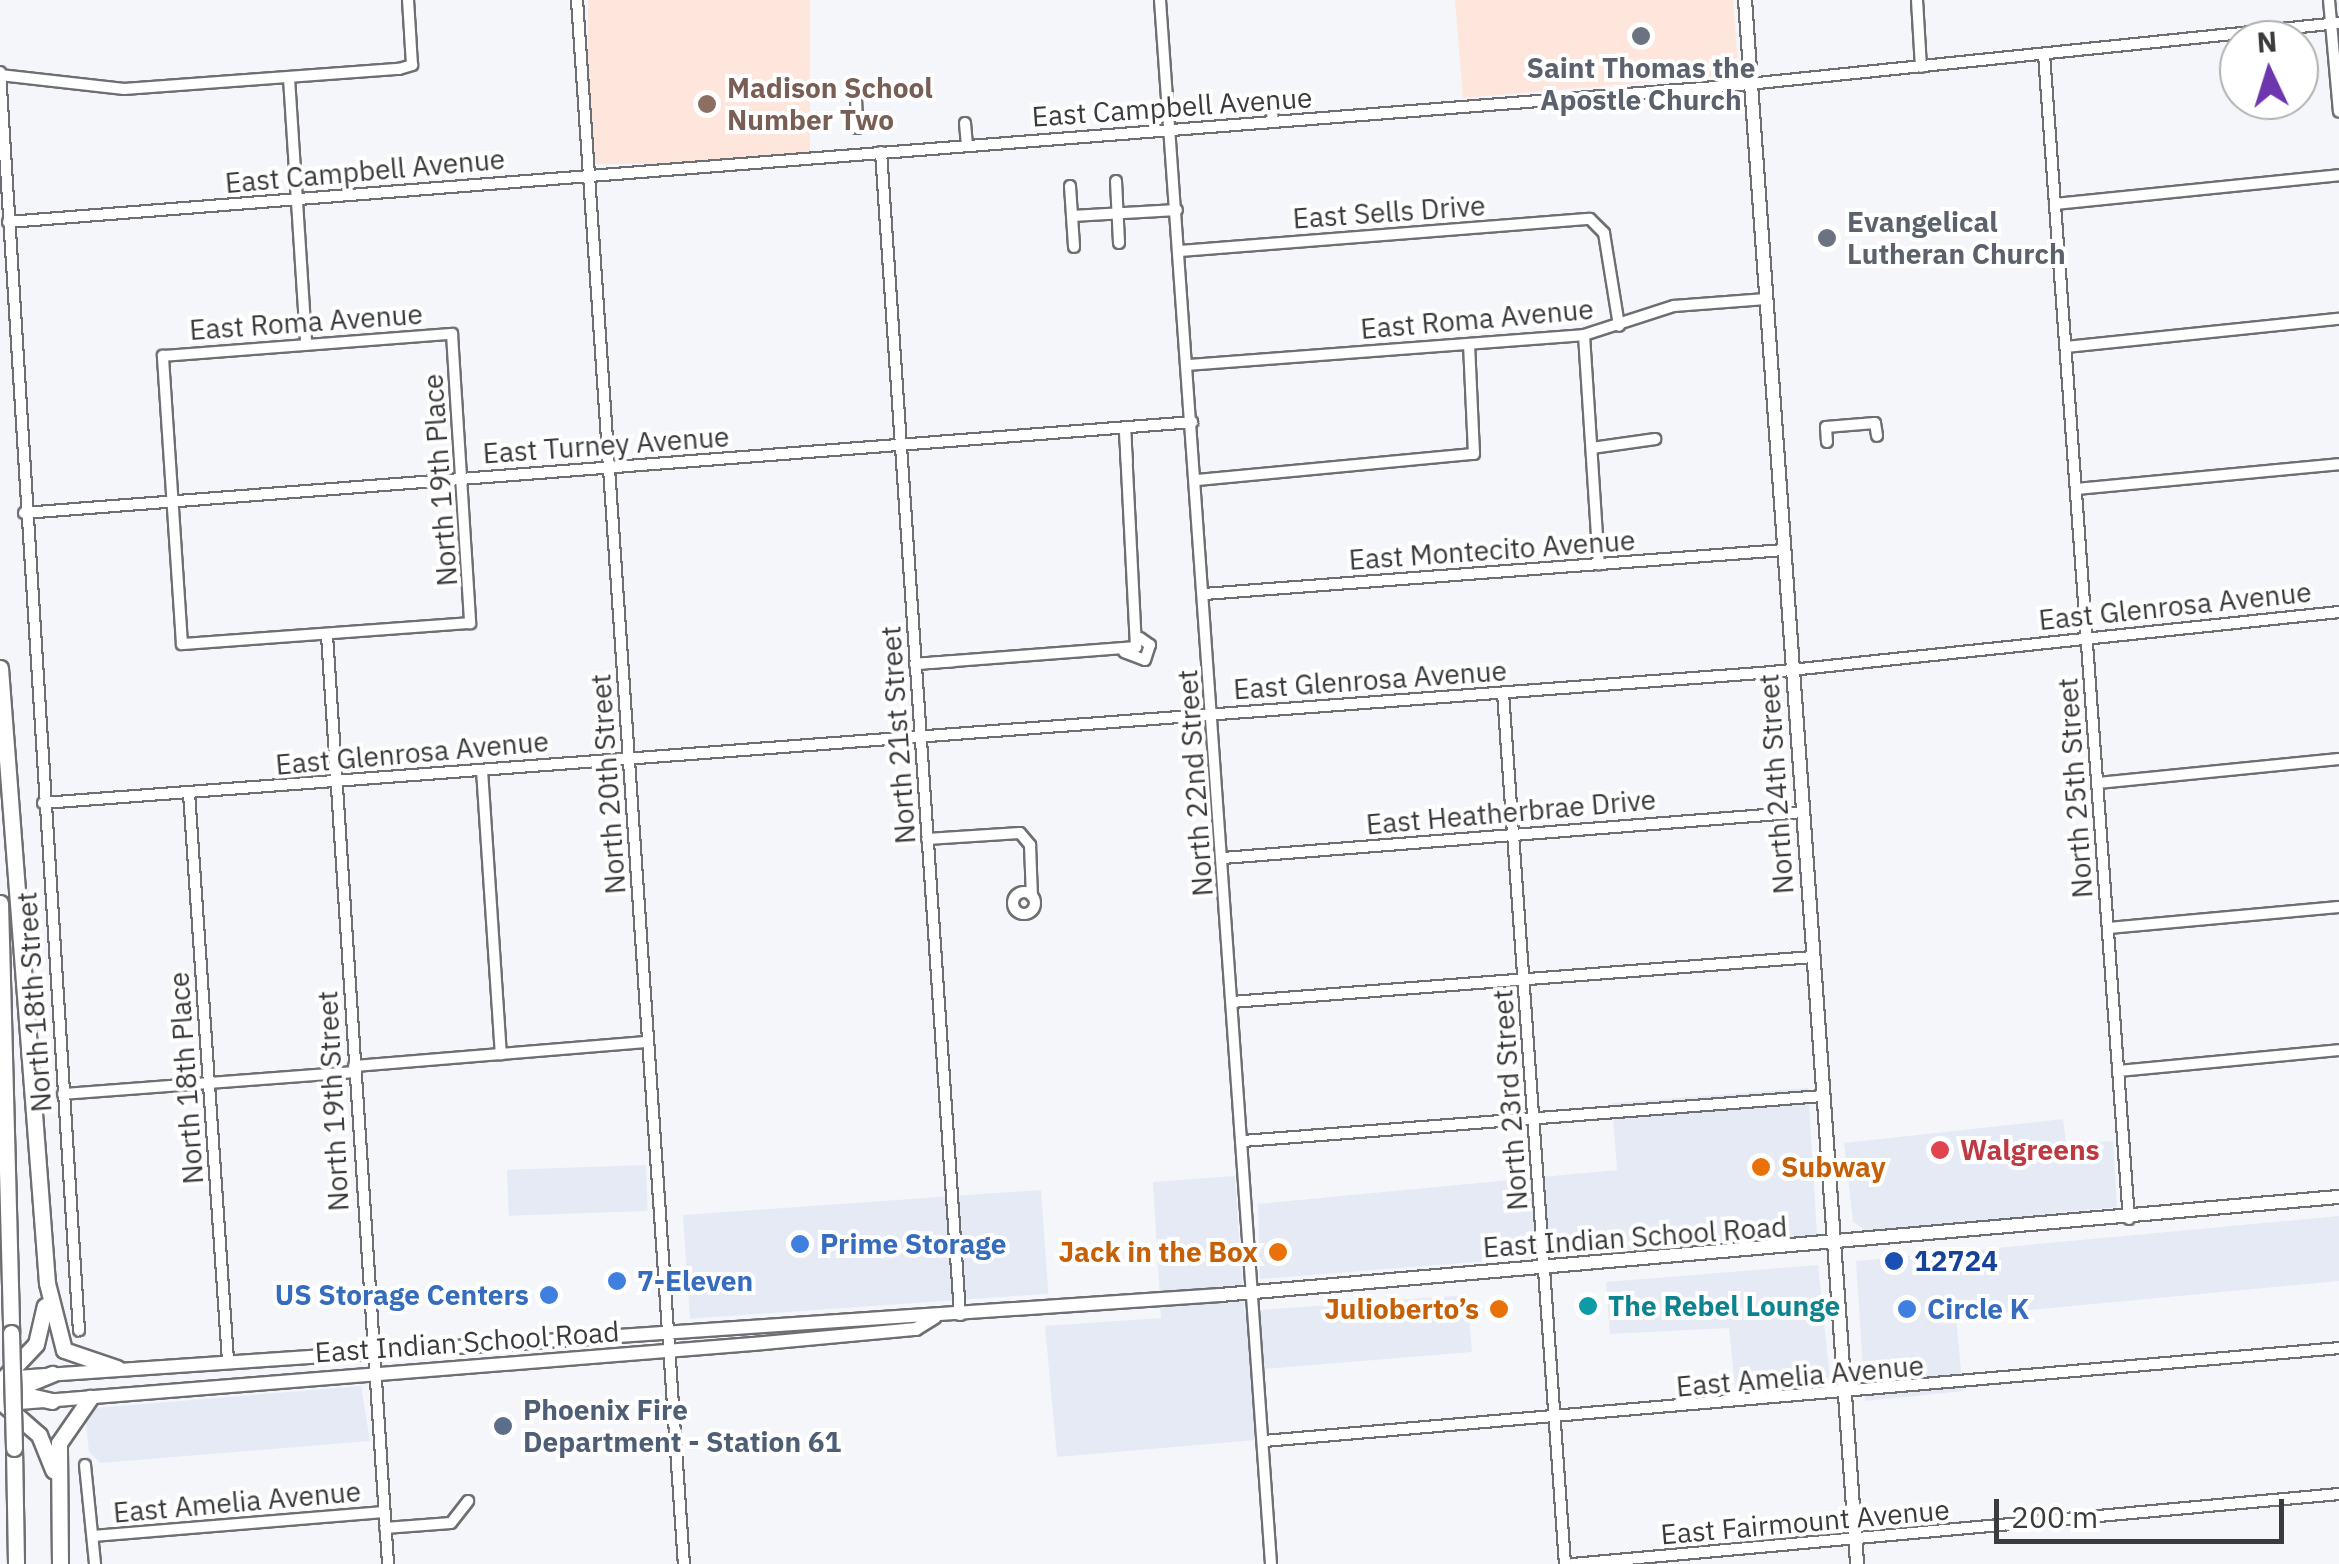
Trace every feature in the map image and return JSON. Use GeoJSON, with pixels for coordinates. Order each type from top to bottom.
{"type":"FeatureCollection","features":[{"type":"Feature","properties":{"kind":"highway"},"geometry":{"type":"LineString","coordinates":[[0,668],[47,1282],[64,1350],[116,1368]]}},
{"type":"Feature","properties":{"kind":"highway"},"geometry":{"type":"LineString","coordinates":[[0,903],[16,1564]]}},
{"type":"Feature","properties":{"kind":"highway"},"geometry":{"type":"LineString","coordinates":[[2,1391],[36,1344],[47,1282]]}},
{"type":"Feature","properties":{"kind":"highway"},"geometry":{"type":"LineString","coordinates":[[2,1391],[52,1374]]}},
{"type":"Feature","properties":{"kind":"highway"},"geometry":{"type":"LineString","coordinates":[[2,1391],[52,1401]]}},
{"type":"Feature","properties":{"kind":"highway"},"geometry":{"type":"LineString","coordinates":[[2,1391],[44,1444],[58,1498]]}},
{"type":"Feature","properties":{"kind":"highway"},"geometry":{"type":"LineString","coordinates":[[60,1564],[61,1434],[90,1398]]}},
{"type":"Feature","properties":{"kind":"main road","name":"North 24th Street"},"geometry":{"type":"LineString","coordinates":[[1746,0],[1857,1564]]}},
{"type":"Feature","properties":{"kind":"main road","name":"East Indian School Road"},"geometry":{"type":"LineString","coordinates":[[52,1374],[668,1330],[935,1317],[1834,1246],[2339,1196]]}},
{"type":"Feature","properties":{"kind":"main road","name":"East Indian School Road"},"geometry":{"type":"LineString","coordinates":[[52,1401],[916,1329],[935,1317]]}},
{"type":"Feature","properties":{"kind":"street"},"geometry":{"type":"LineString","coordinates":[[0,74],[124,89],[412,65],[408,0]]}},
{"type":"Feature","properties":{"kind":"street","name":"North 20th Street"},"geometry":{"type":"LineString","coordinates":[[577,0],[684,1564]]}},
{"type":"Feature","properties":{"kind":"street","name":"North 22nd Street"},"geometry":{"type":"LineString","coordinates":[[1160,0],[1271,1564]]}},
{"type":"Feature","properties":{"kind":"street"},"geometry":{"type":"LineString","coordinates":[[1917,0],[1922,67]]}},
{"type":"Feature","properties":{"kind":"street"},"geometry":{"type":"LineString","coordinates":[[2329,0],[2339,112]]}},
{"type":"Feature","properties":{"kind":"street","name":"East Campbell Avenue"},"geometry":{"type":"LineString","coordinates":[[8,222],[1752,84],[2334,23]]}},
{"type":"Feature","properties":{"kind":"street","name":"North 25th Street"},"geometry":{"type":"LineString","coordinates":[[2044,54],[2129,1218]]}},
{"type":"Feature","properties":{"kind":"street","name":"North 18th Street"},"geometry":{"type":"LineString","coordinates":[[0,74],[24,512],[78,1331]]}},
{"type":"Feature","properties":{"kind":"street"},"geometry":{"type":"LineString","coordinates":[[289,78],[306,344]]}},
{"type":"Feature","properties":{"kind":"street"},"geometry":{"type":"LineString","coordinates":[[856,97],[857,128]]}},
{"type":"Feature","properties":{"kind":"street"},"geometry":{"type":"LineString","coordinates":[[1272,100],[1273,122]]}},
{"type":"Feature","properties":{"kind":"street"},"geometry":{"type":"LineString","coordinates":[[965,122],[967,146]]}},
{"type":"Feature","properties":{"kind":"street","name":"North 21st Street"},"geometry":{"type":"LineString","coordinates":[[881,152],[960,1315]]}},
{"type":"Feature","properties":{"kind":"street"},"geometry":{"type":"LineString","coordinates":[[2055,204],[2339,175]]}},
{"type":"Feature","properties":{"kind":"street"},"geometry":{"type":"LineString","coordinates":[[1116,182],[1119,244]]}},
{"type":"Feature","properties":{"kind":"street"},"geometry":{"type":"LineString","coordinates":[[1070,186],[1074,247]]}},
{"type":"Feature","properties":{"kind":"street"},"geometry":{"type":"LineString","coordinates":[[1072,216],[1177,210]]}},
{"type":"Feature","properties":{"kind":"street","name":"East Sells Drive"},"geometry":{"type":"LineString","coordinates":[[1180,251],[1600,221],[1619,326]]}},
{"type":"Feature","properties":{"kind":"street","name":"East Roma Avenue"},"geometry":{"type":"LineString","coordinates":[[1188,365],[1584,336],[1674,306],[1766,298]]}},
{"type":"Feature","properties":{"kind":"street"},"geometry":{"type":"LineString","coordinates":[[2066,347],[2339,320]]}},
{"type":"Feature","properties":{"kind":"street","name":"East Roma Avenue"},"geometry":{"type":"LineString","coordinates":[[171,501],[163,356],[452,334]]}},
{"type":"Feature","properties":{"kind":"street","name":"North 19th Place"},"geometry":{"type":"LineString","coordinates":[[327,635],[470,623],[452,334]]}},
{"type":"Feature","properties":{"kind":"street"},"geometry":{"type":"LineString","coordinates":[[1584,336],[1600,565]]}},
{"type":"Feature","properties":{"kind":"street"},"geometry":{"type":"LineString","coordinates":[[1196,480],[1474,454],[1469,344]]}},
{"type":"Feature","properties":{"kind":"street","name":"East Turney Avenue"},"geometry":{"type":"LineString","coordinates":[[24,512],[1192,422]]}},
{"type":"Feature","properties":{"kind":"street"},"geometry":{"type":"LineString","coordinates":[[1828,442],[1826,426],[1875,424],[1877,436]]}},
{"type":"Feature","properties":{"kind":"street"},"geometry":{"type":"LineString","coordinates":[[915,664],[1124,652],[1140,638],[1124,427]]}},
{"type":"Feature","properties":{"kind":"street"},"geometry":{"type":"LineString","coordinates":[[1592,448],[1654,439]]}},
{"type":"Feature","properties":{"kind":"street"},"geometry":{"type":"LineString","coordinates":[[2076,489],[2339,464]]}},
{"type":"Feature","properties":{"kind":"street"},"geometry":{"type":"LineString","coordinates":[[171,501],[182,644],[327,635]]}},
{"type":"Feature","properties":{"kind":"street","name":"East Montecito Avenue"},"geometry":{"type":"LineString","coordinates":[[1204,594],[1784,550]]}},
{"type":"Feature","properties":{"kind":"street","name":"East Glenrosa Avenue"},"geometry":{"type":"LineString","coordinates":[[43,803],[1793,670],[2339,612]]}},
{"type":"Feature","properties":{"kind":"street","name":"North 19th Street"},"geometry":{"type":"LineString","coordinates":[[327,635],[371,1353],[388,1564]]}},
{"type":"Feature","properties":{"kind":"street","name":"North 23rd Street"},"geometry":{"type":"LineString","coordinates":[[1503,693],[1564,1564]]}},
{"type":"Feature","properties":{"kind":"street"},"geometry":{"type":"LineString","coordinates":[[2098,783],[2339,759]]}},
{"type":"Feature","properties":{"kind":"street"},"geometry":{"type":"LineString","coordinates":[[482,770],[501,1054]]}},
{"type":"Feature","properties":{"kind":"street","name":"North 18th Place"},"geometry":{"type":"LineString","coordinates":[[189,793],[228,1360]]}},
{"type":"Feature","properties":{"kind":"street","name":"East Heatherbrae Drive"},"geometry":{"type":"LineString","coordinates":[[1223,858],[1803,812]]}},
{"type":"Feature","properties":{"kind":"street"},"geometry":{"type":"LineString","coordinates":[[928,839],[1020,833],[1030,844],[1032,896]]}},
{"type":"Feature","properties":{"kind":"street"},"geometry":{"type":"LineString","coordinates":[[2108,928],[2339,907]]}},
{"type":"Feature","properties":{"kind":"street"},"geometry":{"type":"LineString","coordinates":[[1232,1002],[1813,957]]}},
{"type":"Feature","properties":{"kind":"street"},"geometry":{"type":"LineString","coordinates":[[63,1094],[210,1084],[648,1042]]}},
{"type":"Feature","properties":{"kind":"street"},"geometry":{"type":"LineString","coordinates":[[2118,1072],[2339,1050]]}},
{"type":"Feature","properties":{"kind":"street"},"geometry":{"type":"LineString","coordinates":[[1242,1141],[1823,1096]]}},
{"type":"Feature","properties":{"kind":"street","name":"East Amelia Avenue"},"geometry":{"type":"LineString","coordinates":[[1264,1440],[1846,1394],[2339,1348]]}},
{"type":"Feature","properties":{"kind":"street"},"geometry":{"type":"LineString","coordinates":[[85,1466],[95,1564]]}},
{"type":"Feature","properties":{"kind":"street","name":"East Fairmount Avenue"},"geometry":{"type":"LineString","coordinates":[[1573,1564],[2339,1494]]}},
{"type":"Feature","properties":{"kind":"street","name":"East Amelia Avenue"},"geometry":{"type":"LineString","coordinates":[[386,1528],[451,1523],[468,1501]]}},
{"type":"Feature","properties":{"kind":"street","name":"East Amelia Avenue"},"geometry":{"type":"LineString","coordinates":[[93,1536],[384,1512]]}},
{"type":"Feature","properties":{"kind":"shaded area","name":"Madison School Number Two"},"geometry":{"type":"Polygon","coordinates":[[[588,0],[810,0],[810,164],[588,164],[588,0]]]}},
{"type":"Feature","properties":{"kind":"shaded area"},"geometry":{"type":"Polygon","coordinates":[[[1455,0],[1733,0],[1738,66],[1724,76],[1463,98],[1455,0]]]}},
{"type":"Feature","properties":{"kind":"shaded area"},"geometry":{"type":"Polygon","coordinates":[[[1808,1088],[1817,1235],[1260,1279],[1258,1204],[1617,1170],[1612,1103],[1808,1088]]]}},
{"type":"Feature","properties":{"kind":"shaded area"},"geometry":{"type":"Polygon","coordinates":[[[2063,1119],[2066,1144],[2113,1141],[2117,1207],[1868,1232],[1853,1222],[1844,1143],[2063,1119]]]}},
{"type":"Feature","properties":{"kind":"shaded area"},"geometry":{"type":"Polygon","coordinates":[[[646,1165],[648,1211],[509,1216],[507,1170],[646,1165]]]}},
{"type":"Feature","properties":{"kind":"shaded area"},"geometry":{"type":"Polygon","coordinates":[[[1235,1176],[1244,1311],[1467,1295],[1472,1352],[1251,1370],[1256,1440],[1057,1457],[1045,1326],[1161,1318],[1153,1182],[1235,1176]]]}},
{"type":"Feature","properties":{"kind":"shaded area"},"geometry":{"type":"Polygon","coordinates":[[[1041,1190],[1048,1294],[690,1319],[683,1215],[1041,1190]]]}},
{"type":"Feature","properties":{"kind":"shaded area"},"geometry":{"type":"Polygon","coordinates":[[[2339,1216],[2339,1281],[1956,1317],[1963,1391],[1865,1401],[1856,1261],[2339,1216]]]}},
{"type":"Feature","properties":{"kind":"shaded area"},"geometry":{"type":"Polygon","coordinates":[[[1818,1265],[1831,1388],[1736,1397],[1729,1328],[1610,1334],[1606,1282],[1818,1265]]]}},
{"type":"Feature","properties":{"kind":"shaded area"},"geometry":{"type":"Polygon","coordinates":[[[361,1386],[370,1441],[100,1463],[89,1452],[85,1413],[95,1408],[361,1386]]]}},
{"type":"Feature","properties":{"kind":"place","name":"Saint Thomas the Apostle Church"},"geometry":{"type":"Point","coordinates":[1641,36]}},
{"type":"Feature","properties":{"kind":"place","name":"Madison School Number Two"},"geometry":{"type":"Point","coordinates":[707,104]}},
{"type":"Feature","properties":{"kind":"place","name":"Evangelical Lutheran Church"},"geometry":{"type":"Point","coordinates":[1827,238]}},
{"type":"Feature","properties":{"kind":"place","name":"Walgreens"},"geometry":{"type":"Point","coordinates":[1940,1150]}},
{"type":"Feature","properties":{"kind":"place","name":"Subway"},"geometry":{"type":"Point","coordinates":[1761,1167]}},
{"type":"Feature","properties":{"kind":"place","name":"Prime Storage"},"geometry":{"type":"Point","coordinates":[800,1244]}},
{"type":"Feature","properties":{"kind":"place","name":"Jack in the Box"},"geometry":{"type":"Point","coordinates":[1278,1252]}},
{"type":"Feature","properties":{"kind":"place","name":"12724"},"geometry":{"type":"Point","coordinates":[1894,1261]}},
{"type":"Feature","properties":{"kind":"place","name":"7-Eleven"},"geometry":{"type":"Point","coordinates":[617,1281]}},
{"type":"Feature","properties":{"kind":"place","name":"US Storage Centers"},"geometry":{"type":"Point","coordinates":[549,1295]}},
{"type":"Feature","properties":{"kind":"place","name":"The Rebel Lounge"},"geometry":{"type":"Point","coordinates":[1588,1306]}},
{"type":"Feature","properties":{"kind":"place","name":"Julioberto’s"},"geometry":{"type":"Point","coordinates":[1499,1309]}},
{"type":"Feature","properties":{"kind":"place","name":"Circle K"},"geometry":{"type":"Point","coordinates":[1907,1309]}},
{"type":"Feature","properties":{"kind":"place","name":"Phoenix Fire Department - Station 61"},"geometry":{"type":"Point","coordinates":[503,1426]}}]}
